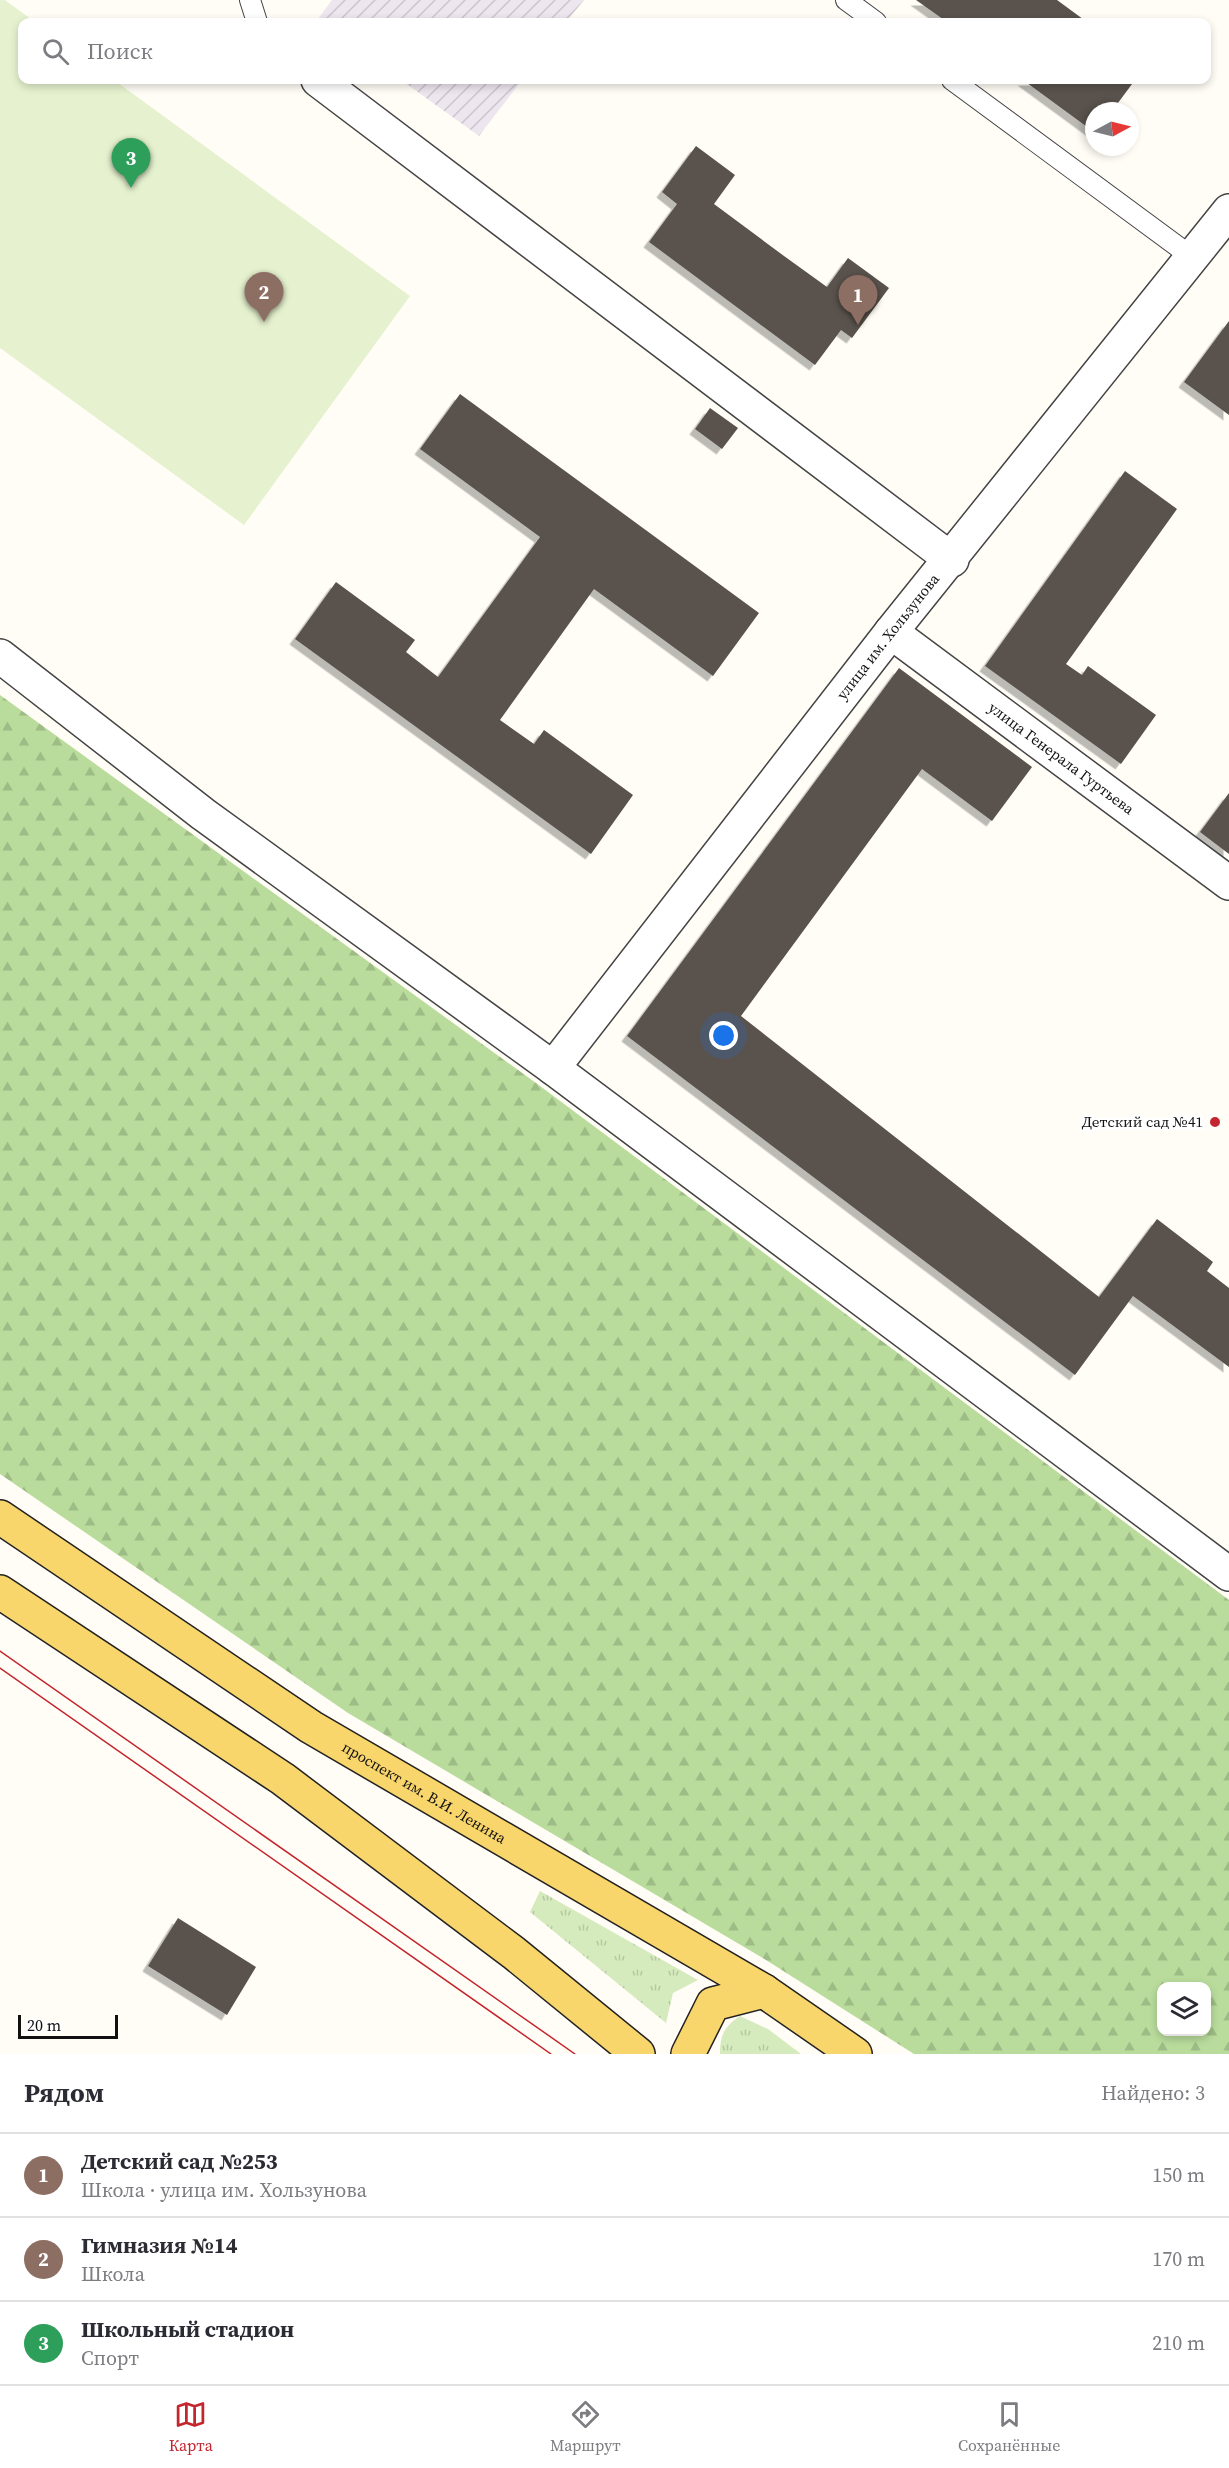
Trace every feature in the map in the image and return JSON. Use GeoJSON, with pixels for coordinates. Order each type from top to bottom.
{"type":"FeatureCollection","features":[{"type":"Feature","properties":{"kind":"main road","name":"проспект им. В.И. Ленина"},"geometry":{"type":"LineString","coordinates":[[0,1517],[311,1727],[764,1991],[855,2054]]}},
{"type":"Feature","properties":{"kind":"main road"},"geometry":{"type":"LineString","coordinates":[[0,1592],[283,1779],[514,1953],[638,2054]]}},
{"type":"Feature","properties":{"kind":"main road"},"geometry":{"type":"LineString","coordinates":[[688,2054],[713,2004],[764,1991]]}},
{"type":"Feature","properties":{"kind":"street"},"geometry":{"type":"LineString","coordinates":[[323,84],[952,560]]}},
{"type":"Feature","properties":{"kind":"street","name":"улица им. Хользунова"},"geometry":{"type":"LineString","coordinates":[[553,1068],[891,632],[952,560],[1229,211]]}},
{"type":"Feature","properties":{"kind":"street","name":"улица Генерала Гуртьева"},"geometry":{"type":"LineString","coordinates":[[891,632],[1229,883]]}},
{"type":"Feature","properties":{"kind":"street"},"geometry":{"type":"LineString","coordinates":[[0,656],[203,814],[553,1068],[1229,1575]]}},
{"type":"Feature","properties":{"kind":"lane"},"geometry":{"type":"LineString","coordinates":[[250,0],[256,18]]}},
{"type":"Feature","properties":{"kind":"lane"},"geometry":{"type":"LineString","coordinates":[[846,0],[871,18]]}},
{"type":"Feature","properties":{"kind":"lane"},"geometry":{"type":"LineString","coordinates":[[957,84],[1192,257]]}},
{"type":"Feature","properties":{"kind":"shaded area"},"geometry":{"type":"Polygon","coordinates":[[[332,0],[584,0],[569,18],[319,18],[332,0]]]}},
{"type":"Feature","properties":{"kind":"shaded area"},"geometry":{"type":"Polygon","coordinates":[[[407,84],[519,84],[479,136],[407,84]]]}},
{"type":"Feature","properties":{"kind":"green space"},"geometry":{"type":"Polygon","coordinates":[[[0,0],[5,0],[30,18],[18,18],[18,84],[119,84],[410,296],[244,525],[0,348],[0,0]]]}},
{"type":"Feature","properties":{"kind":"green space"},"geometry":{"type":"Polygon","coordinates":[[[0,695],[536,1083],[1229,1600],[1229,2054],[914,2054],[766,1960],[348,1713],[0,1474],[0,695]]]}},
{"type":"Feature","properties":{"kind":"green space"},"geometry":{"type":"Polygon","coordinates":[[[540,1891],[698,1980],[673,1993],[666,2023],[530,1912],[540,1891]]]}},
{"type":"Feature","properties":{"kind":"green space"},"geometry":{"type":"Polygon","coordinates":[[[740,2016],[768,2029],[801,2054],[720,2054],[724,2032],[740,2016]]]}},
{"type":"Feature","properties":{"kind":"building"},"geometry":{"type":"Polygon","coordinates":[[[916,0],[1057,0],[1082,18],[941,18],[916,0]]]}},
{"type":"Feature","properties":{"kind":"building"},"geometry":{"type":"Polygon","coordinates":[[[1028,84],[1132,84],[1119,102],[1085,102],[1085,125],[1028,84]]]}},
{"type":"Feature","properties":{"kind":"building"},"geometry":{"type":"Polygon","coordinates":[[[696,146],[735,175],[714,204],[784,256],[827,287],[848,258],[889,288],[852,338],[841,330],[815,365],[649,242],[677,204],[662,192],[696,146]]]}},
{"type":"Feature","properties":{"kind":"building"},"geometry":{"type":"Polygon","coordinates":[[[1229,321],[1229,415],[1184,382],[1229,321]]]}},
{"type":"Feature","properties":{"kind":"building"},"geometry":{"type":"Polygon","coordinates":[[[460,394],[759,613],[713,676],[594,589],[500,720],[534,744],[544,730],[633,795],[591,854],[295,639],[336,582],[415,640],[406,652],[438,677],[540,537],[420,449],[460,394]]]}},
{"type":"Feature","properties":{"kind":"building"},"geometry":{"type":"Polygon","coordinates":[[[710,408],[738,428],[722,449],[695,429],[710,408]]]}},
{"type":"Feature","properties":{"kind":"building"},"geometry":{"type":"Polygon","coordinates":[[[1125,471],[1177,509],[1066,664],[1082,675],[1088,666],[1156,715],[1121,764],[985,666],[1125,471]]]}},
{"type":"Feature","properties":{"kind":"building"},"geometry":{"type":"Polygon","coordinates":[[[899,668],[1032,767],[992,821],[922,769],[741,1016],[1099,1297],[1157,1219],[1213,1262],[1207,1271],[1229,1288],[1229,1367],[1133,1296],[1075,1375],[627,1036],[899,668]]]}},
{"type":"Feature","properties":{"kind":"building"},"geometry":{"type":"Polygon","coordinates":[[[1229,793],[1229,854],[1200,832],[1229,793]]]}},
{"type":"Feature","properties":{"kind":"building"},"geometry":{"type":"Polygon","coordinates":[[[178,1918],[256,1967],[227,2015],[148,1966],[178,1918]]]}},
{"type":"Feature","properties":{"kind":"tram line"},"geometry":{"type":"LineString","coordinates":[[0,1651],[575,2054]]}},
{"type":"Feature","properties":{"kind":"tram line"},"geometry":{"type":"LineString","coordinates":[[0,1668],[551,2054]]}},
{"type":"Feature","properties":{"kind":"place","name":"Школьный стадион"},"geometry":{"type":"Point","coordinates":[131,188]}},
{"type":"Feature","properties":{"kind":"place","name":"Гимназия №14"},"geometry":{"type":"Point","coordinates":[264,322]}},
{"type":"Feature","properties":{"kind":"place","name":"Детский сад №253"},"geometry":{"type":"Point","coordinates":[858,325]}},
{"type":"Feature","properties":{"kind":"place","name":"Детский сад №41"},"geometry":{"type":"Point","coordinates":[1215,1122]}}]}
